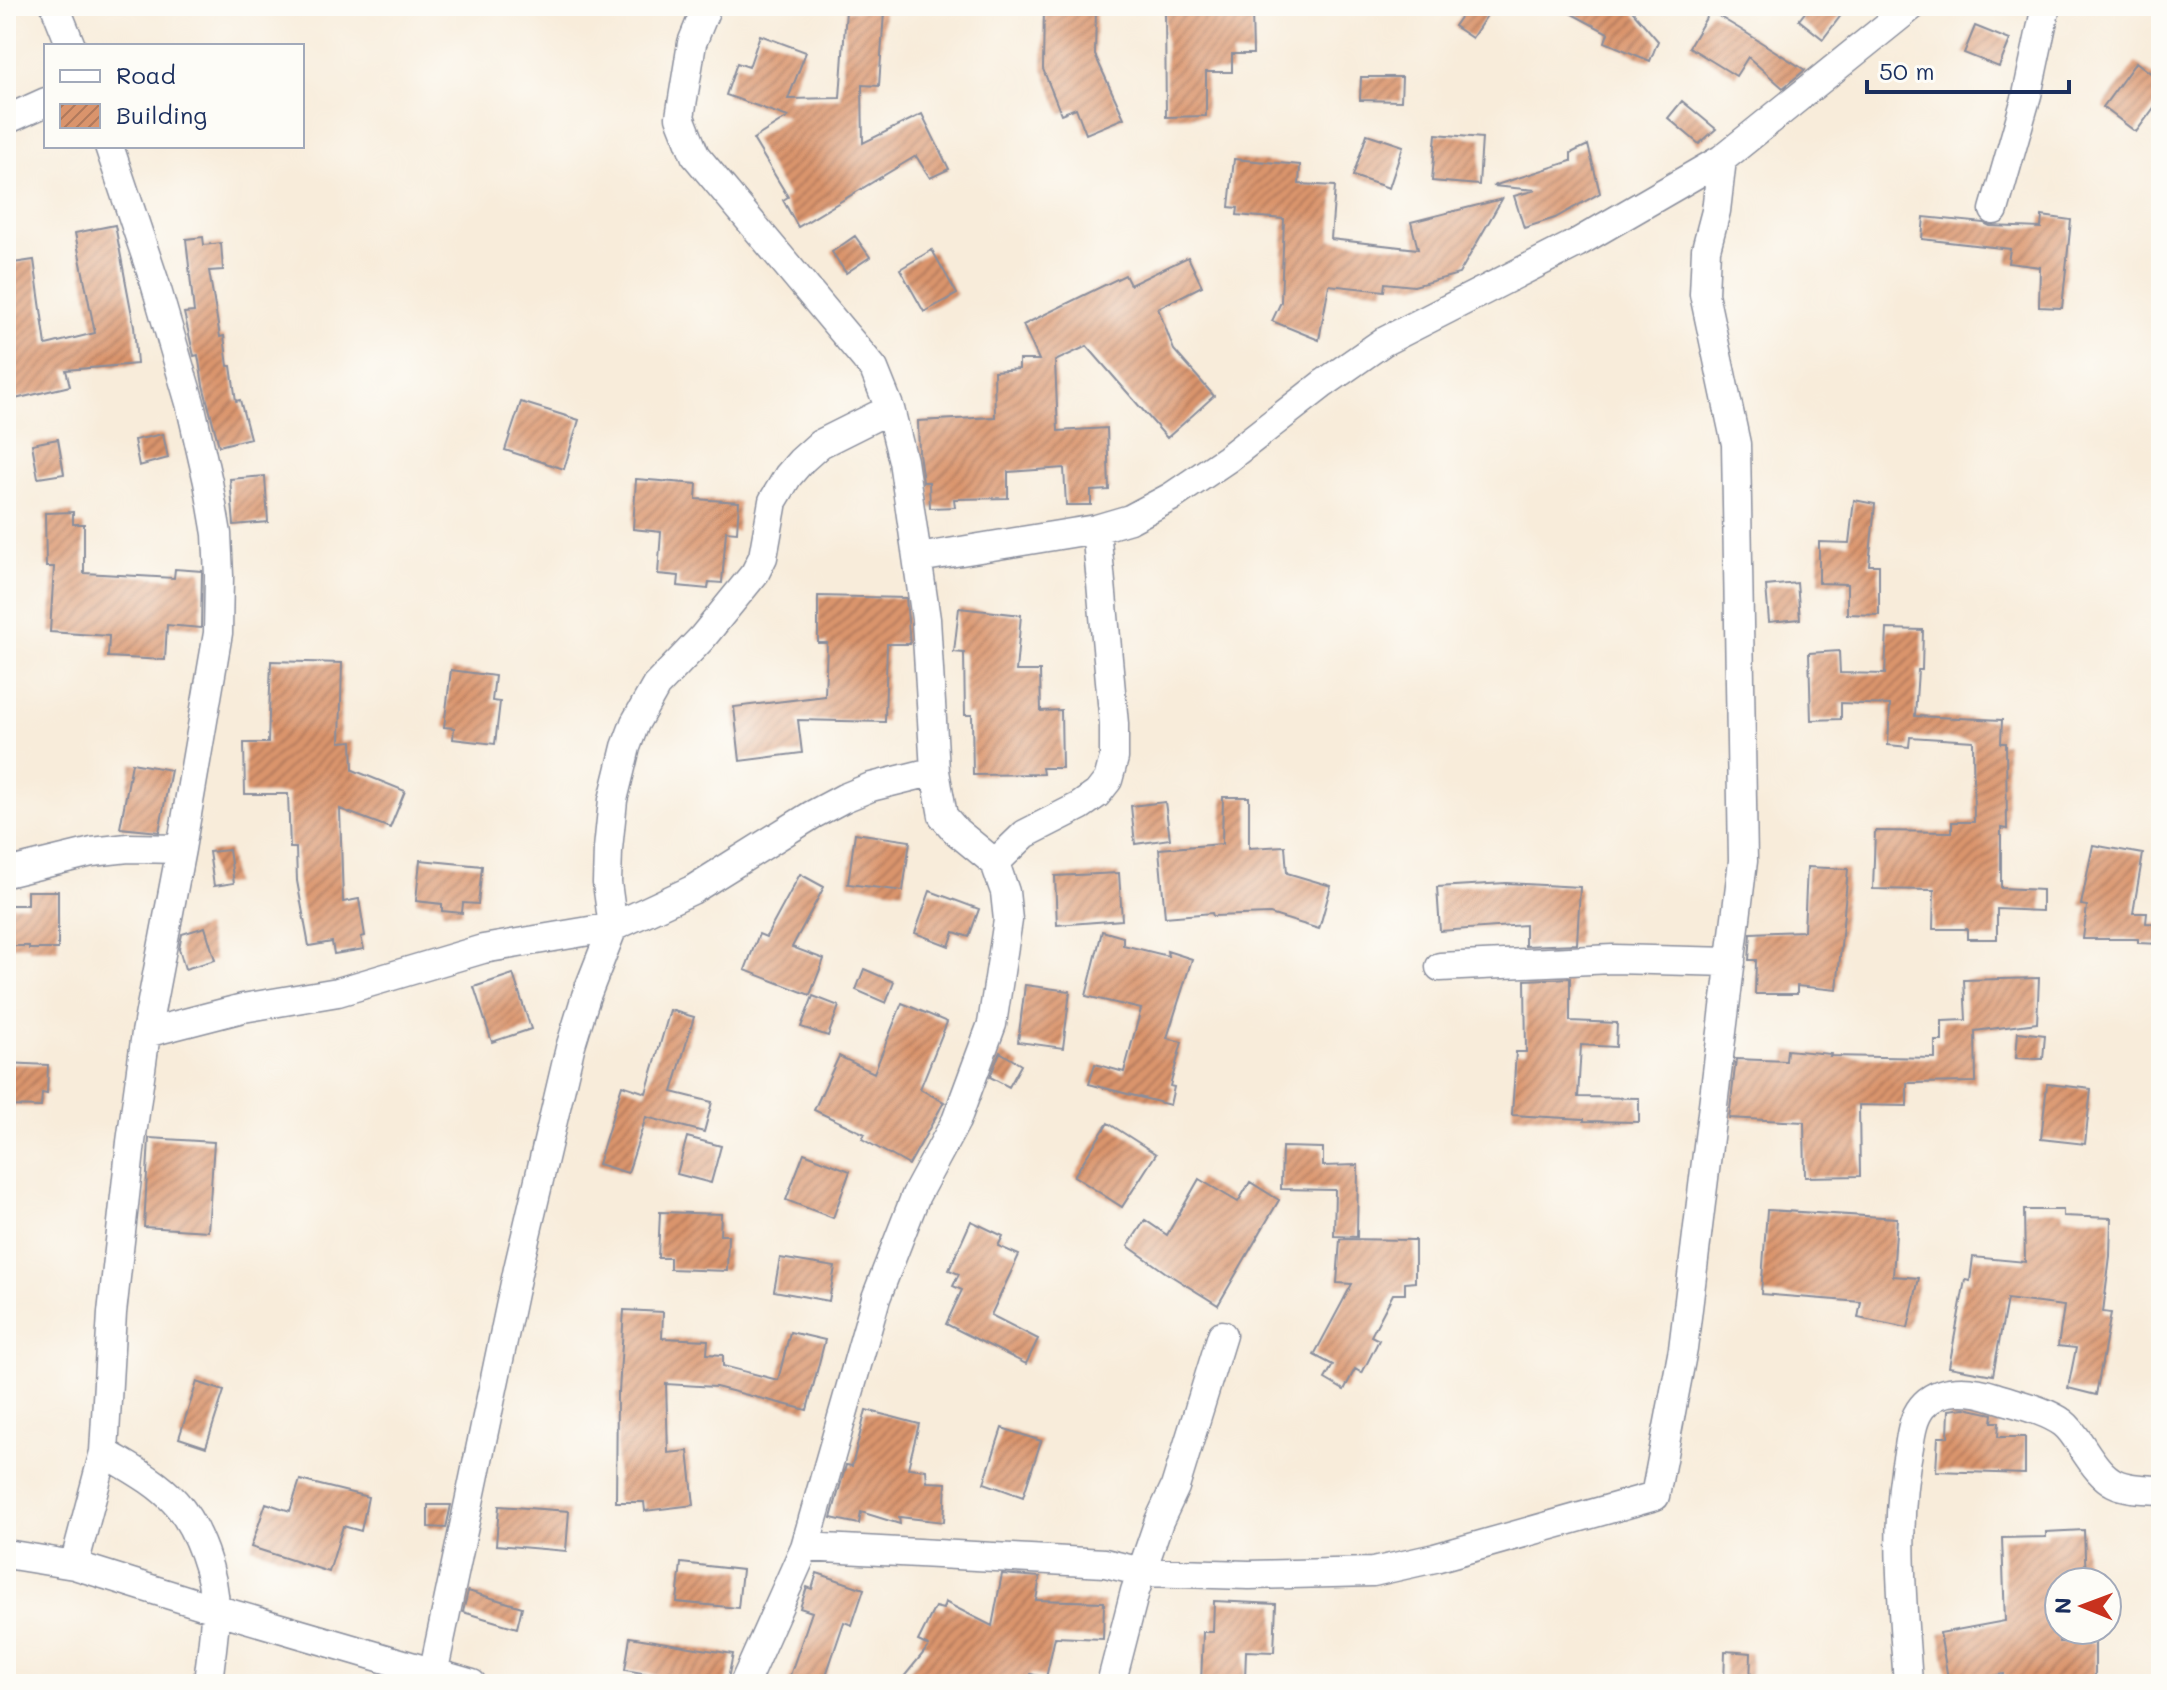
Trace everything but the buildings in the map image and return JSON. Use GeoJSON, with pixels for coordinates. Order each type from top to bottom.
{"type":"FeatureCollection","features":[{"type":"Feature","properties":{"kind":"street"},"geometry":{"type":"LineString","coordinates":[[55,6],[70,44]]}},
{"type":"Feature","properties":{"kind":"street"},"geometry":{"type":"LineString","coordinates":[[707,6],[692,43],[680,117],[695,155],[874,369],[890,409],[903,461],[918,558],[926,619],[935,771],[943,816],[956,831],[995,863],[1005,892],[1008,920],[992,1024],[956,1121],[916,1195],[876,1298],[805,1547],[744,1684]]}},
{"type":"Feature","properties":{"kind":"street"},"geometry":{"type":"LineString","coordinates":[[918,558],[1096,529],[1130,519],[1171,497],[1383,342],[1577,243],[1722,159],[1912,6]]}},
{"type":"Feature","properties":{"kind":"street"},"geometry":{"type":"LineString","coordinates":[[1994,210],[2027,95],[2046,6]]}},
{"type":"Feature","properties":{"kind":"street"},"geometry":{"type":"LineString","coordinates":[[6,120],[44,103]]}},
{"type":"Feature","properties":{"kind":"street"},"geometry":{"type":"LineString","coordinates":[[74,1565],[104,1452],[117,1256],[146,1033],[218,633],[217,534],[190,403],[155,283],[110,148]]}},
{"type":"Feature","properties":{"kind":"street"},"geometry":{"type":"LineString","coordinates":[[805,1547],[1105,1563],[1142,1572],[1264,1575],[1373,1572],[1435,1558],[1655,1496],[1683,1349],[1743,861],[1736,444],[1704,294],[1706,249],[1716,211],[1722,159]]}},
{"type":"Feature","properties":{"kind":"street"},"geometry":{"type":"LineString","coordinates":[[433,1674],[518,1269],[570,1048],[613,927],[607,883],[613,800],[626,747],[647,699],[755,573],[763,557],[773,501],[801,461],[820,444],[890,409]]}},
{"type":"Feature","properties":{"kind":"street"},"geometry":{"type":"LineString","coordinates":[[995,863],[1025,834],[1080,806],[1097,794],[1108,780],[1114,758],[1114,724],[1096,529]]}},
{"type":"Feature","properties":{"kind":"street"},"geometry":{"type":"LineString","coordinates":[[146,1033],[243,1008],[338,992],[483,949],[613,927],[692,890],[844,798],[871,787],[935,771]]}},
{"type":"Feature","properties":{"kind":"street"},"geometry":{"type":"LineString","coordinates":[[6,873],[92,852],[128,848],[181,849]]}},
{"type":"Feature","properties":{"kind":"street"},"geometry":{"type":"LineString","coordinates":[[1440,967],[1613,959],[1731,962]]}},
{"type":"Feature","properties":{"kind":"street"},"geometry":{"type":"LineString","coordinates":[[1111,1684],[1135,1591],[1159,1521],[1175,1487],[1222,1335]]}},
{"type":"Feature","properties":{"kind":"street"},"geometry":{"type":"LineString","coordinates":[[1908,1684],[1899,1552],[1904,1471],[1920,1408],[1934,1395],[1979,1392],[2036,1411],[2063,1423],[2102,1476],[2116,1486],[2161,1490]]}},
{"type":"Feature","properties":{"kind":"street"},"geometry":{"type":"LineString","coordinates":[[104,1452],[149,1480],[175,1502],[195,1530],[205,1558],[215,1609],[208,1684]]}},
{"type":"Feature","properties":{"kind":"street"},"geometry":{"type":"LineString","coordinates":[[6,1554],[74,1565],[472,1684]]}}]}
